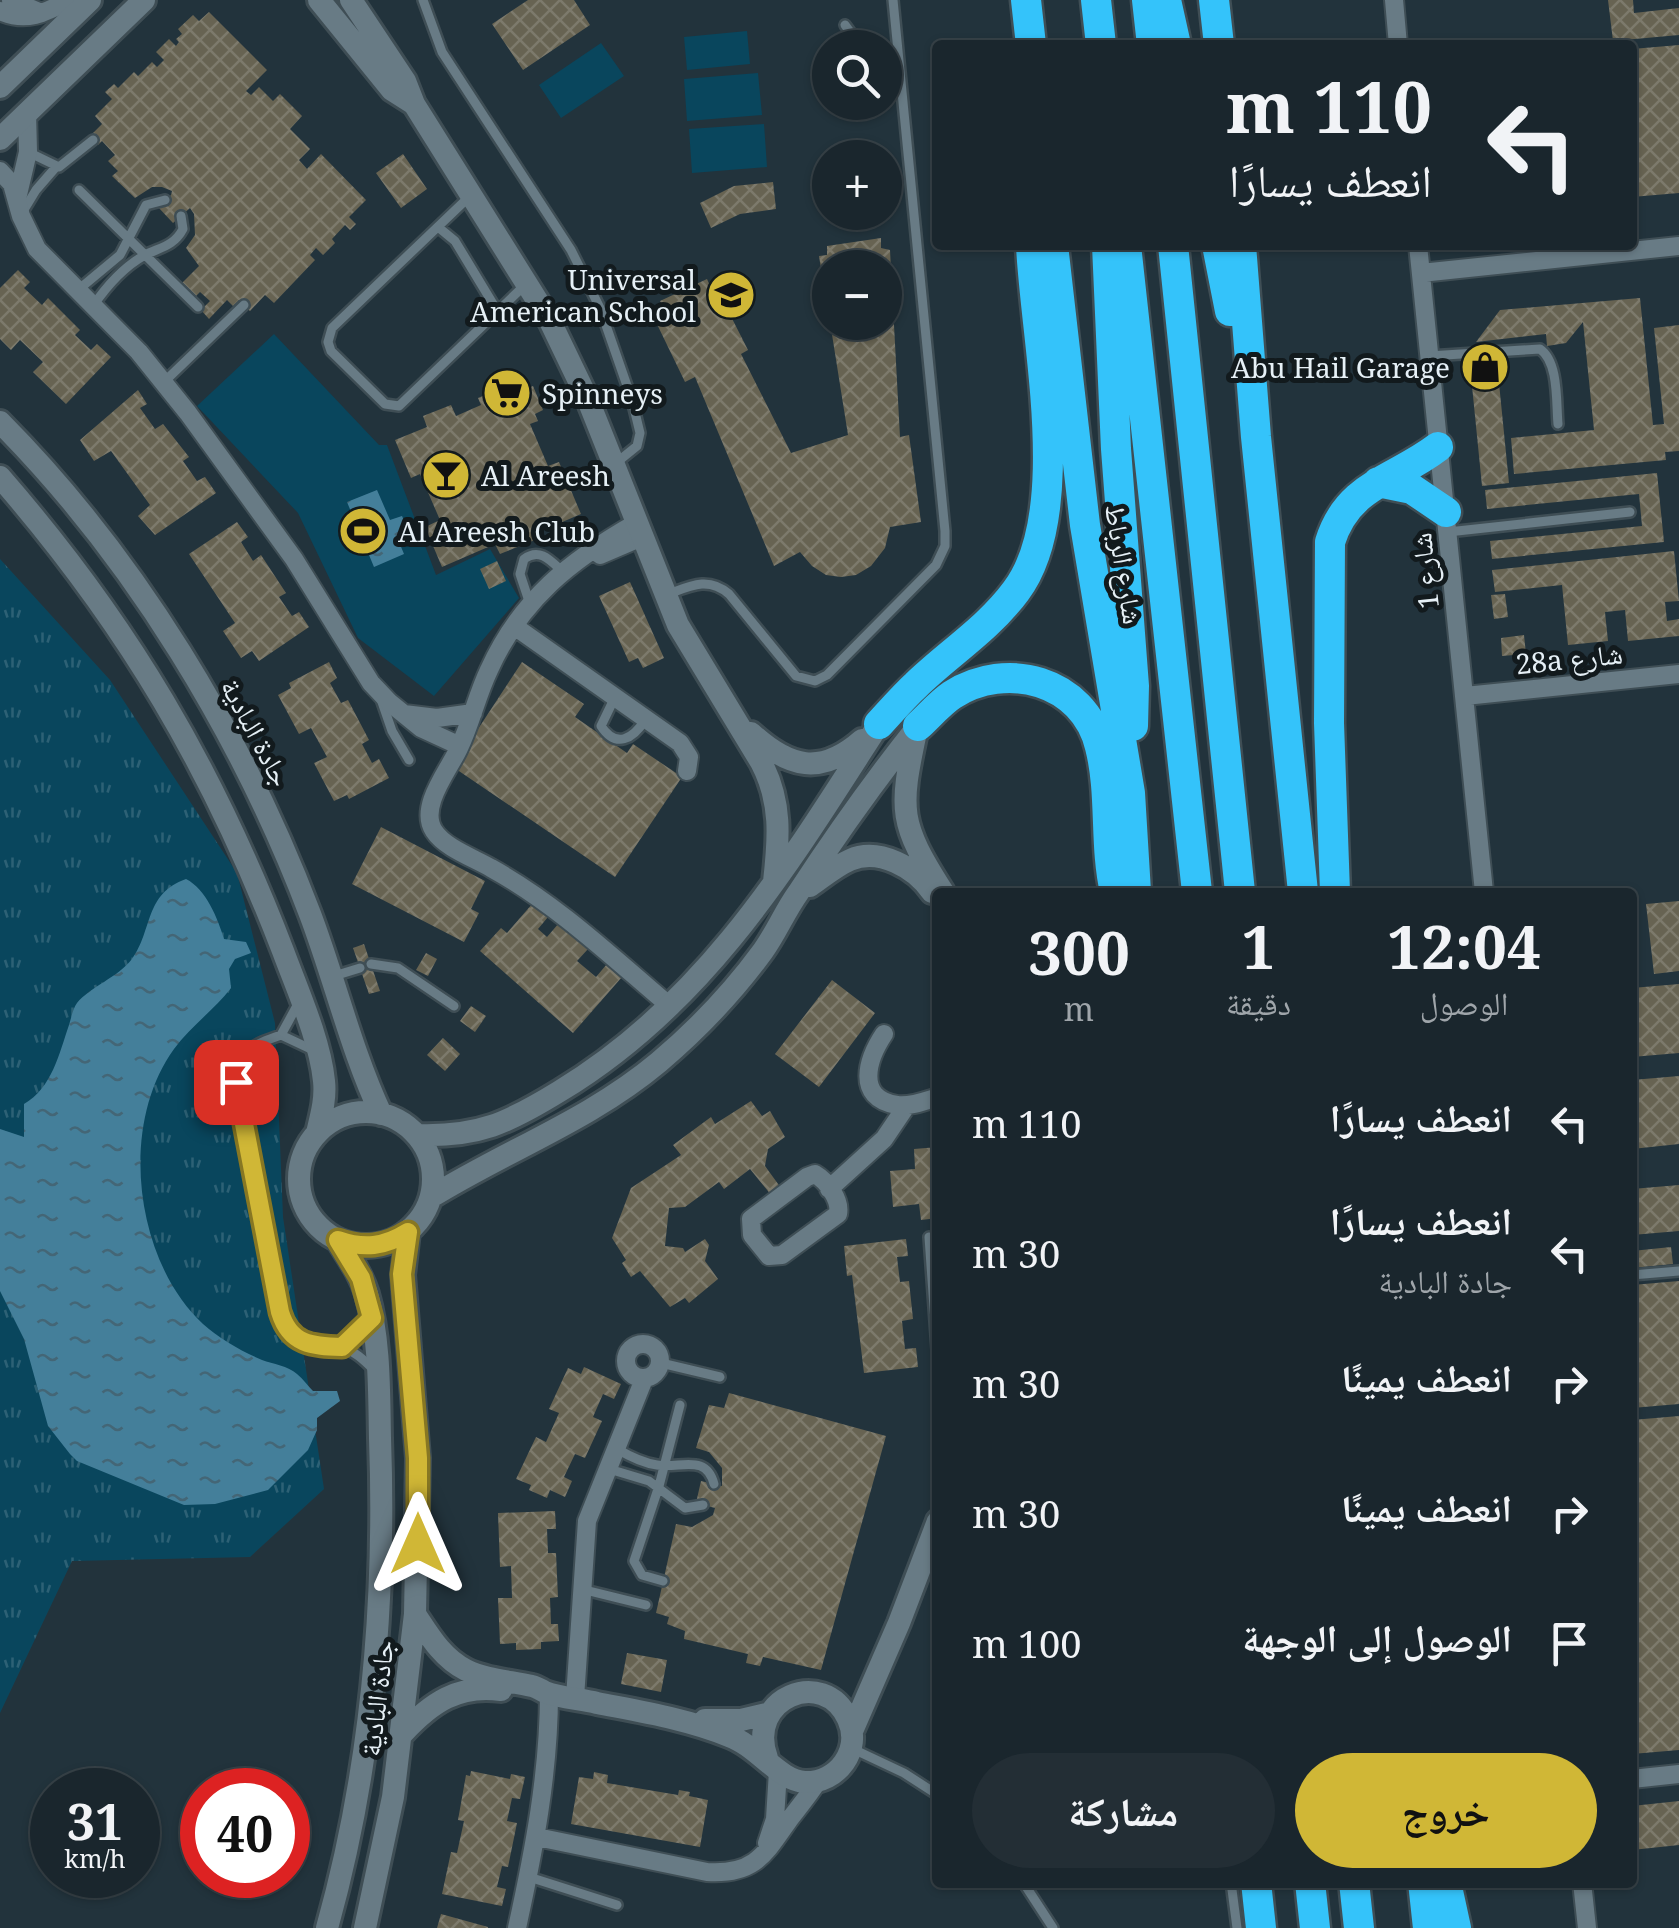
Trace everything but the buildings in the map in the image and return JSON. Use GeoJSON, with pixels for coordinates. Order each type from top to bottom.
{"type":"FeatureCollection","features":[{"type":"Feature","properties":{"kind":"highway"},"geometry":{"type":"LineString","coordinates":[[1026,0],[1030,40]]}},
{"type":"Feature","properties":{"kind":"highway"},"geometry":{"type":"LineString","coordinates":[[1147,0],[1151,40]]}},
{"type":"Feature","properties":{"kind":"highway"},"geometry":{"type":"LineString","coordinates":[[1166,0],[1175,40]]}},
{"type":"Feature","properties":{"kind":"highway"},"geometry":{"type":"LineString","coordinates":[[1214,0],[1218,40]]}},
{"type":"Feature","properties":{"kind":"highway"},"geometry":{"type":"LineString","coordinates":[[1096,6],[1099,40]]}},
{"type":"Feature","properties":{"kind":"highway"},"geometry":{"type":"LineString","coordinates":[[879,724],[917,684],[975,636],[1015,594],[1029,573],[1048,504],[1044,391],[1031,250]]}},
{"type":"Feature","properties":{"kind":"highway","name":"شارع الرباط"},"geometry":{"type":"LineString","coordinates":[[1054,250],[1084,511],[1130,793],[1136,888]]}},
{"type":"Feature","properties":{"kind":"highway"},"geometry":{"type":"LineString","coordinates":[[1107,250],[1116,449],[1134,686],[1130,793]]}},
{"type":"Feature","properties":{"kind":"highway","name":"شارع الرباط"},"geometry":{"type":"LineString","coordinates":[[1127,250],[1197,888]]}},
{"type":"Feature","properties":{"kind":"highway"},"geometry":{"type":"LineString","coordinates":[[1174,250],[1240,888]]}},
{"type":"Feature","properties":{"kind":"highway"},"geometry":{"type":"LineString","coordinates":[[1218,250],[1256,436]]}},
{"type":"Feature","properties":{"kind":"highway"},"geometry":{"type":"LineString","coordinates":[[1242,250],[1256,436],[1303,888]]}},
{"type":"Feature","properties":{"kind":"highway"},"geometry":{"type":"LineString","coordinates":[[1335,888],[1329,704],[1330,542],[1343,512],[1365,489],[1417,463],[1438,447]]}},
{"type":"Feature","properties":{"kind":"highway"},"geometry":{"type":"LineString","coordinates":[[1378,482],[1412,490],[1447,522]]}},
{"type":"Feature","properties":{"kind":"highway"},"geometry":{"type":"LineString","coordinates":[[918,726],[951,696],[1003,676],[1028,678],[1058,688],[1083,710],[1100,744],[1115,888]]}},
{"type":"Feature","properties":{"kind":"highway"},"geometry":{"type":"LineString","coordinates":[[1257,1888],[1261,1928]]}},
{"type":"Feature","properties":{"kind":"highway"},"geometry":{"type":"LineString","coordinates":[[1311,1888],[1315,1928]]}},
{"type":"Feature","properties":{"kind":"highway"},"geometry":{"type":"LineString","coordinates":[[1355,1888],[1359,1928]]}},
{"type":"Feature","properties":{"kind":"highway"},"geometry":{"type":"LineString","coordinates":[[1424,1888],[1428,1928]]}},
{"type":"Feature","properties":{"kind":"highway"},"geometry":{"type":"LineString","coordinates":[[1447,1888],[1456,1928]]}},
{"type":"Feature","properties":{"kind":"street"},"geometry":{"type":"LineString","coordinates":[[11,0],[44,13]]}},
{"type":"Feature","properties":{"kind":"street"},"geometry":{"type":"LineString","coordinates":[[0,11],[23,18],[69,0]]}},
{"type":"Feature","properties":{"kind":"street"},"geometry":{"type":"LineString","coordinates":[[0,87],[90,0]]}},
{"type":"Feature","properties":{"kind":"street"},"geometry":{"type":"LineString","coordinates":[[0,139],[144,0]]}},
{"type":"Feature","properties":{"kind":"street"},"geometry":{"type":"LineString","coordinates":[[320,0],[396,94],[414,104]]}},
{"type":"Feature","properties":{"kind":"street"},"geometry":{"type":"LineString","coordinates":[[351,0],[405,80],[414,104],[528,282],[570,361],[693,654],[768,774],[779,824],[774,882]]}},
{"type":"Feature","properties":{"kind":"street"},"geometry":{"type":"LineString","coordinates":[[1394,0],[1398,40]]}},
{"type":"Feature","properties":{"kind":"street"},"geometry":{"type":"LineString","coordinates":[[19,208],[28,152],[27,112]]}},
{"type":"Feature","properties":{"kind":"street"},"geometry":{"type":"LineString","coordinates":[[0,171],[9,179],[37,248],[164,382],[294,559],[362,672],[380,694],[430,734],[460,746]]}},
{"type":"Feature","properties":{"kind":"street"},"geometry":{"type":"LineString","coordinates":[[1421,273],[1679,246]]}},
{"type":"Feature","properties":{"kind":"street","name":"شارع 1"},"geometry":{"type":"LineString","coordinates":[[1419,250],[1484,888]]}},
{"type":"Feature","properties":{"kind":"street","name":"جادة البادية"},"geometry":{"type":"LineString","coordinates":[[0,422],[99,538],[181,656],[259,798],[310,914],[362,1070],[381,1114]]}},
{"type":"Feature","properties":{"kind":"street"},"geometry":{"type":"LineString","coordinates":[[0,477],[96,595],[176,720],[244,852],[300,1000],[317,1052],[324,1091],[317,1133],[302,1158],[300,1185],[308,1212],[326,1233],[367,1247],[395,1240],[408,1232],[426,1211],[431,1197],[433,1171],[417,1136],[406,1126],[368,1112],[340,1117],[317,1133]]}},
{"type":"Feature","properties":{"kind":"street"},"geometry":{"type":"LineString","coordinates":[[639,530],[585,552],[530,604],[497,653],[430,808],[434,831],[445,842],[547,902],[671,1007]]}},
{"type":"Feature","properties":{"kind":"street"},"geometry":{"type":"LineString","coordinates":[[514,626],[684,746],[689,757],[687,770]]}},
{"type":"Feature","properties":{"kind":"street","name":"28a شارع"},"geometry":{"type":"LineString","coordinates":[[1465,696],[1679,674]]}},
{"type":"Feature","properties":{"kind":"street"},"geometry":{"type":"LineString","coordinates":[[404,714],[436,718],[472,712]]}},
{"type":"Feature","properties":{"kind":"street"},"geometry":{"type":"LineString","coordinates":[[733,716],[777,754],[816,764],[842,758],[879,724]]}},
{"type":"Feature","properties":{"kind":"street"},"geometry":{"type":"LineString","coordinates":[[417,1136],[460,1136],[500,1124],[577,1081],[671,1007],[720,956],[879,724]]}},
{"type":"Feature","properties":{"kind":"street"},"geometry":{"type":"LineString","coordinates":[[918,726],[904,795],[906,826],[940,888]]}},
{"type":"Feature","properties":{"kind":"street"},"geometry":{"type":"LineString","coordinates":[[431,1197],[469,1173],[593,1110],[657,1063],[701,1023],[765,948],[871,785],[918,726]]}},
{"type":"Feature","properties":{"kind":"street"},"geometry":{"type":"LineString","coordinates":[[795,897],[854,858],[883,858],[905,866],[932,893]]}},
{"type":"Feature","properties":{"kind":"street"},"geometry":{"type":"LineString","coordinates":[[884,1034],[868,1061],[873,1090],[888,1102],[907,1105],[932,1099]]}},
{"type":"Feature","properties":{"kind":"street"},"geometry":{"type":"LineString","coordinates":[[830,1189],[884,1140],[907,1105]]}},
{"type":"Feature","properties":{"kind":"street"},"geometry":{"type":"LineString","coordinates":[[811,1175],[822,1178],[830,1189],[838,1202],[838,1214],[782,1254],[774,1258],[765,1254],[750,1230],[754,1215],[811,1175]]}},
{"type":"Feature","properties":{"kind":"street","name":"جادة البادية"},"geometry":{"type":"LineString","coordinates":[[364,1928],[387,1832],[403,1734],[415,1614],[418,1458],[402,1274],[408,1232]]}},
{"type":"Feature","properties":{"kind":"street","name":"جادة البادية"},"geometry":{"type":"LineString","coordinates":[[328,1928],[361,1774],[378,1644],[382,1513],[378,1374],[372,1318],[361,1278],[338,1240]]}},
{"type":"Feature","properties":{"kind":"street"},"geometry":{"type":"LineString","coordinates":[[575,1698],[587,1521],[644,1379],[655,1374],[661,1364],[653,1346],[634,1346],[627,1356],[628,1369],[644,1379]]}},
{"type":"Feature","properties":{"kind":"street"},"geometry":{"type":"LineString","coordinates":[[536,1837],[707,1872],[739,1869],[765,1853],[818,1781],[842,1766],[932,1536]]}},
{"type":"Feature","properties":{"kind":"street"},"geometry":{"type":"LineString","coordinates":[[415,1614],[436,1644],[460,1667],[547,1692],[692,1721],[738,1740],[797,1781],[818,1781]]}},
{"type":"Feature","properties":{"kind":"street"},"geometry":{"type":"LineString","coordinates":[[824,1696],[858,1684],[886,1651]]}},
{"type":"Feature","properties":{"kind":"street"},"geometry":{"type":"LineString","coordinates":[[403,1734],[430,1706],[452,1694],[475,1689],[534,1695],[547,1692]]}},
{"type":"Feature","properties":{"kind":"street"},"geometry":{"type":"LineString","coordinates":[[517,1928],[536,1837],[549,1741],[547,1692]]}},
{"type":"Feature","properties":{"kind":"street"},"geometry":{"type":"LineString","coordinates":[[692,1721],[741,1720],[770,1712],[788,1696],[812,1692],[842,1710],[851,1740]]}},
{"type":"Feature","properties":{"kind":"street"},"geometry":{"type":"LineString","coordinates":[[765,1853],[774,1819],[773,1765],[762,1735],[770,1712]]}},
{"type":"Feature","properties":{"kind":"street"},"geometry":{"type":"LineString","coordinates":[[1637,1779],[1679,1774]]}},
{"type":"Feature","properties":{"kind":"street"},"geometry":{"type":"LineString","coordinates":[[1583,1888],[1587,1928]]}},
{"type":"Feature","properties":{"kind":"lane"},"geometry":{"type":"LineString","coordinates":[[423,0],[442,52],[571,250],[600,308],[640,433],[637,446],[614,464]]}},
{"type":"Feature","properties":{"kind":"lane"},"geometry":{"type":"LineString","coordinates":[[893,0],[896,30]]}},
{"type":"Feature","properties":{"kind":"lane"},"geometry":{"type":"LineString","coordinates":[[846,24],[850,30]]}},
{"type":"Feature","properties":{"kind":"lane"},"geometry":{"type":"LineString","coordinates":[[665,595],[695,584],[717,585],[729,594],[796,676],[816,681],[828,675],[940,559],[946,532],[902,92]]}},
{"type":"Feature","properties":{"kind":"lane"},"geometry":{"type":"LineString","coordinates":[[19,208],[56,167],[66,165],[93,140]]}},
{"type":"Feature","properties":{"kind":"lane"},"geometry":{"type":"LineString","coordinates":[[28,152],[56,167]]}},
{"type":"Feature","properties":{"kind":"lane"},"geometry":{"type":"LineString","coordinates":[[79,190],[198,307]]}},
{"type":"Feature","properties":{"kind":"lane"},"geometry":{"type":"LineString","coordinates":[[472,194],[332,328],[328,342],[331,352],[384,404],[395,407],[528,282]]}},
{"type":"Feature","properties":{"kind":"lane"},"geometry":{"type":"LineString","coordinates":[[78,290],[120,255],[142,210],[152,202],[165,200]]}},
{"type":"Feature","properties":{"kind":"lane"},"geometry":{"type":"LineString","coordinates":[[94,306],[105,290],[146,255],[173,243],[183,229],[181,216]]}},
{"type":"Feature","properties":{"kind":"lane"},"geometry":{"type":"LineString","coordinates":[[438,227],[455,241],[498,312]]}},
{"type":"Feature","properties":{"kind":"lane"},"geometry":{"type":"LineString","coordinates":[[164,382],[244,306]]}},
{"type":"Feature","properties":{"kind":"lane"},"geometry":{"type":"LineString","coordinates":[[1429,356],[1545,352],[1551,363],[1558,424]]}},
{"type":"Feature","properties":{"kind":"lane"},"geometry":{"type":"LineString","coordinates":[[1447,522],[1630,512]]}},
{"type":"Feature","properties":{"kind":"lane"},"geometry":{"type":"LineString","coordinates":[[530,604],[520,574],[524,559],[544,555],[569,567]]}},
{"type":"Feature","properties":{"kind":"lane"},"geometry":{"type":"LineString","coordinates":[[380,694],[387,720],[409,760]]}},
{"type":"Feature","properties":{"kind":"lane"},"geometry":{"type":"LineString","coordinates":[[615,696],[602,718],[601,726],[608,735],[621,740],[633,737],[646,718]]}},
{"type":"Feature","properties":{"kind":"lane"},"geometry":{"type":"LineString","coordinates":[[371,964],[398,968],[454,1006]]}},
{"type":"Feature","properties":{"kind":"lane"},"geometry":{"type":"LineString","coordinates":[[332,977],[360,968]]}},
{"type":"Feature","properties":{"kind":"lane"},"geometry":{"type":"LineString","coordinates":[[300,1000],[281,1035],[244,1052],[235,1074],[280,1312],[286,1328],[305,1344],[342,1347],[378,1374]]}},
{"type":"Feature","properties":{"kind":"lane"},"geometry":{"type":"LineString","coordinates":[[281,1035],[317,1052]]}},
{"type":"Feature","properties":{"kind":"lane"},"geometry":{"type":"LineString","coordinates":[[929,1237],[932,1279]]}},
{"type":"Feature","properties":{"kind":"lane"},"geometry":{"type":"LineString","coordinates":[[1637,1275],[1679,1271]]}},
{"type":"Feature","properties":{"kind":"lane"},"geometry":{"type":"LineString","coordinates":[[342,1347],[372,1318]]}},
{"type":"Feature","properties":{"kind":"lane"},"geometry":{"type":"LineString","coordinates":[[661,1364],[720,1378]]}},
{"type":"Feature","properties":{"kind":"lane"},"geometry":{"type":"LineString","coordinates":[[663,1581],[642,1575],[634,1562],[680,1405]]}},
{"type":"Feature","properties":{"kind":"lane"},"geometry":{"type":"LineString","coordinates":[[615,1448],[664,1466],[700,1464],[710,1472],[714,1484]]}},
{"type":"Feature","properties":{"kind":"lane"},"geometry":{"type":"LineString","coordinates":[[606,1469],[659,1486],[680,1505],[703,1505]]}},
{"type":"Feature","properties":{"kind":"lane"},"geometry":{"type":"LineString","coordinates":[[581,1589],[646,1605]]}},
{"type":"Feature","properties":{"kind":"lane"},"geometry":{"type":"LineString","coordinates":[[851,1740],[932,1790]]}},
{"type":"Feature","properties":{"kind":"lane"},"geometry":{"type":"LineString","coordinates":[[528,1877],[617,1905]]}},
{"type":"Feature","properties":{"kind":"lane"},"geometry":{"type":"LineString","coordinates":[[1027,1888],[1053,1928]]}},
{"type":"Feature","properties":{"kind":"lane"},"geometry":{"type":"LineString","coordinates":[[1232,1888],[1237,1928]]}},
{"type":"Feature","properties":{"kind":"green space"},"geometry":{"type":"Polygon","coordinates":[[[747,31],[750,64],[687,70],[684,37],[747,31]]]}},
{"type":"Feature","properties":{"kind":"green space"},"geometry":{"type":"Polygon","coordinates":[[[601,43],[624,76],[561,118],[539,85],[601,43]]]}},
{"type":"Feature","properties":{"kind":"green space"},"geometry":{"type":"Polygon","coordinates":[[[758,73],[762,115],[687,121],[684,79],[758,73]]]}},
{"type":"Feature","properties":{"kind":"green space"},"geometry":{"type":"Polygon","coordinates":[[[764,124],[767,167],[692,173],[689,129],[764,124]]]}},
{"type":"Feature","properties":{"kind":"green space","name":"Al Areesh Club"},"geometry":{"type":"Polygon","coordinates":[[[274,334],[379,445],[387,445],[436,575],[490,549],[519,598],[434,696],[358,638],[298,513],[197,406],[274,334]]]}},
{"type":"Feature","properties":{"kind":"green space"},"geometry":{"type":"Polygon","coordinates":[[[0,559],[110,680],[237,873],[275,1023],[283,1217],[324,1489],[250,1557],[72,1561],[0,1713],[0,559]]]}},
{"type":"Feature","properties":{"kind":"water"},"geometry":{"type":"Polygon","coordinates":[[[377,490],[390,520],[402,516],[411,537],[399,542],[404,554],[374,567],[347,502],[377,490]]]}},
{"type":"Feature","properties":{"kind":"water"},"geometry":{"type":"Polygon","coordinates":[[[186,879],[205,897],[224,939],[246,942],[251,953],[235,959],[229,969],[231,988],[180,1041],[156,1080],[145,1116],[141,1153],[142,1192],[149,1230],[180,1297],[203,1324],[246,1353],[293,1371],[313,1391],[337,1391],[340,1401],[317,1418],[317,1430],[308,1450],[268,1490],[215,1504],[184,1505],[77,1461],[48,1426],[24,1339],[0,1291],[0,1129],[24,1137],[24,1104],[48,1080],[76,1005],[132,959],[156,903],[172,886],[186,879]]]}},
{"type":"Feature","properties":{"kind":"place","name":"Universal American School"},"geometry":{"type":"Point","coordinates":[731,295]}},
{"type":"Feature","properties":{"kind":"place","name":"Abu Hail Garage"},"geometry":{"type":"Point","coordinates":[1485,367]}},
{"type":"Feature","properties":{"kind":"place","name":"Spinneys"},"geometry":{"type":"Point","coordinates":[507,393]}},
{"type":"Feature","properties":{"kind":"place","name":"Al Areesh"},"geometry":{"type":"Point","coordinates":[446,475]}},
{"type":"Feature","properties":{"kind":"place","name":"Al Areesh Club"},"geometry":{"type":"Point","coordinates":[363,531]}},
{"type":"Feature","properties":{"kind":"route"},"geometry":{"type":"LineString","coordinates":[[236,1082],[280,1312],[286,1328],[298,1340],[313,1347],[342,1347],[372,1318],[361,1278],[338,1240],[367,1247],[382,1245],[408,1232],[402,1274],[418,1458],[418,1544]]}}]}
